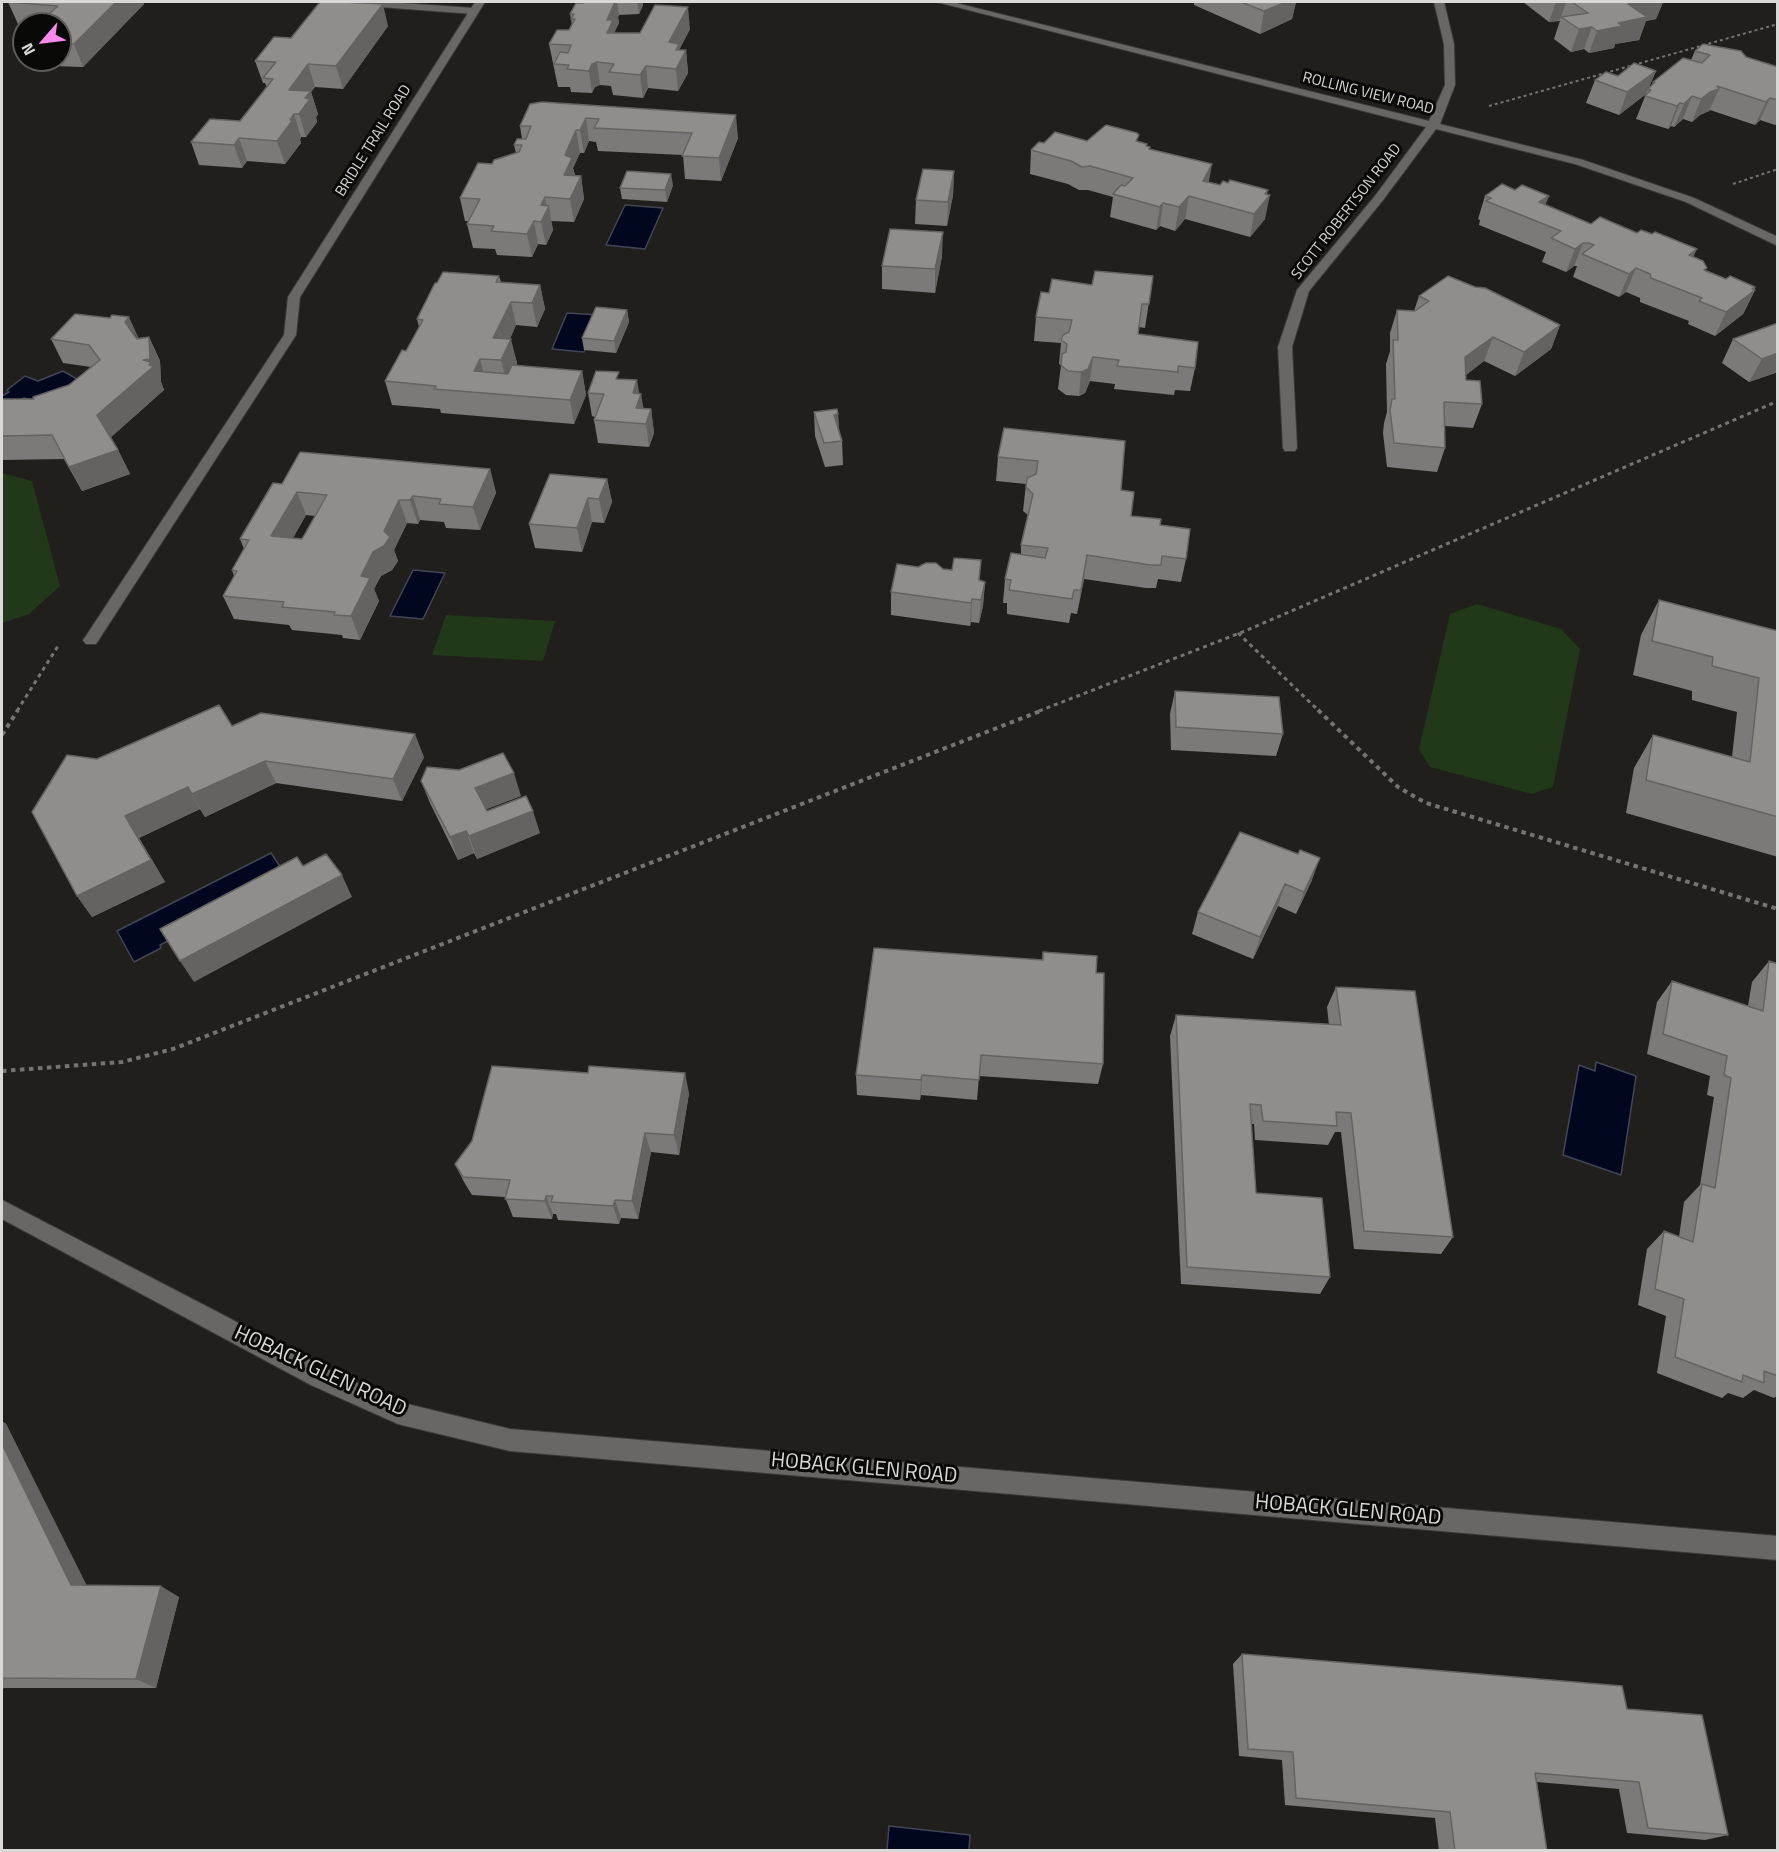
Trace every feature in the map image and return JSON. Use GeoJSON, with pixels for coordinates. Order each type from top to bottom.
{"type":"FeatureCollection","features":[{"type":"Feature","properties":{"kind":"street"},"geometry":{"type":"LineString","coordinates":[[353,2],[477,6]]}},
{"type":"Feature","properties":{"kind":"street","name":"ROLLING VIEW ROAD"},"geometry":{"type":"LineString","coordinates":[[942,2],[1579,162],[1690,200],[1778,243]]}},
{"type":"Feature","properties":{"kind":"street","name":"SCOTT ROBERTSON ROAD"},"geometry":{"type":"LineString","coordinates":[[1290,448],[1285,346],[1303,290],[1379,198],[1433,126],[1450,85],[1449,44],[1439,2]]}},
{"type":"Feature","properties":{"kind":"street","name":"BRIDLE TRAIL ROAD"},"geometry":{"type":"LineString","coordinates":[[91,640],[290,334],[294,297],[477,6]]}},
{"type":"Feature","properties":{"kind":"street","name":"HOBACK GLEN ROAD"},"geometry":{"type":"LineString","coordinates":[[2,1209],[320,1377],[398,1413],[510,1440],[1778,1548]]}},
{"type":"Feature","properties":{"kind":"path"},"geometry":{"type":"LineString","coordinates":[[1485,107],[1778,24]]}},
{"type":"Feature","properties":{"kind":"path"},"geometry":{"type":"LineString","coordinates":[[2,1071],[122,1062],[173,1049],[1238,633],[1778,401]]}},
{"type":"Feature","properties":{"kind":"path"},"geometry":{"type":"LineString","coordinates":[[1238,633],[1398,787],[1426,803],[1778,909]]}},
{"type":"Feature","properties":{"kind":"green space"},"geometry":{"type":"Polygon","coordinates":[[[2,473],[32,481],[60,586],[29,614],[2,623],[2,473]]]}},
{"type":"Feature","properties":{"kind":"green space"},"geometry":{"type":"Polygon","coordinates":[[[1477,604],[1561,629],[1580,649],[1553,787],[1532,794],[1430,767],[1419,749],[1450,614],[1477,604]]]}},
{"type":"Feature","properties":{"kind":"green space"},"geometry":{"type":"Polygon","coordinates":[[[446,615],[555,621],[543,661],[432,655],[446,615]]]}},
{"type":"Feature","properties":{"kind":"water"},"geometry":{"type":"Polygon","coordinates":[[[625,205],[663,208],[645,249],[606,245],[625,205]]]}},
{"type":"Feature","properties":{"kind":"water"},"geometry":{"type":"Polygon","coordinates":[[[567,313],[599,315],[584,352],[552,349],[567,313]]]}},
{"type":"Feature","properties":{"kind":"water"},"geometry":{"type":"Polygon","coordinates":[[[63,371],[77,379],[44,404],[24,398],[2,407],[2,396],[25,376],[38,381],[63,371]]]}},
{"type":"Feature","properties":{"kind":"water"},"geometry":{"type":"Polygon","coordinates":[[[413,570],[445,573],[423,619],[390,616],[413,570]]]}},
{"type":"Feature","properties":{"kind":"water"},"geometry":{"type":"Polygon","coordinates":[[[271,853],[289,880],[160,945],[161,948],[134,962],[117,931],[271,853]]]}},
{"type":"Feature","properties":{"kind":"water"},"geometry":{"type":"Polygon","coordinates":[[[1596,1062],[1636,1076],[1621,1175],[1563,1155],[1579,1065],[1595,1071],[1596,1062]]]}},
{"type":"Feature","properties":{"kind":"water"},"geometry":{"type":"Polygon","coordinates":[[[889,1826],[970,1835],[969,1850],[887,1850],[889,1826]]]}},
{"type":"Feature","properties":{"kind":"building"},"geometry":{"type":"Polygon","coordinates":[[[8,2],[116,2],[74,44],[72,44],[72,12],[51,12],[58,6],[8,2]]]}},
{"type":"Feature","properties":{"kind":"building"},"geometry":{"type":"Polygon","coordinates":[[[320,2],[383,4],[336,66],[308,64],[289,90],[311,91],[305,98],[310,99],[299,114],[294,114],[290,120],[293,120],[277,141],[239,138],[234,145],[191,142],[210,119],[240,121],[273,79],[263,78],[276,62],[255,61],[274,37],[291,38],[320,2]]]}},
{"type":"Feature","properties":{"kind":"building"},"geometry":{"type":"Polygon","coordinates":[[[615,2],[607,20],[613,20],[607,33],[640,33],[655,5],[688,7],[669,42],[679,44],[676,50],[686,50],[676,69],[646,66],[640,75],[609,72],[614,64],[597,62],[592,64],[589,71],[567,69],[569,65],[554,64],[560,52],[568,53],[571,45],[549,44],[557,30],[569,30],[575,19],[571,19],[574,14],[570,14],[576,3],[615,2]]]}},
{"type":"Feature","properties":{"kind":"building"},"geometry":{"type":"Polygon","coordinates":[[[1241,2],[1286,2],[1264,11],[1241,2]]]}},
{"type":"Feature","properties":{"kind":"building"},"geometry":{"type":"Polygon","coordinates":[[[1572,2],[1641,2],[1628,4],[1647,17],[1618,23],[1622,26],[1597,31],[1592,27],[1579,29],[1561,17],[1588,13],[1572,2]]]}},
{"type":"Feature","properties":{"kind":"building"},"geometry":{"type":"Polygon","coordinates":[[[1703,44],[1741,51],[1746,57],[1778,67],[1778,100],[1770,98],[1766,102],[1717,86],[1719,89],[1701,99],[1692,96],[1684,104],[1680,103],[1677,106],[1645,96],[1651,90],[1648,89],[1655,82],[1653,82],[1683,58],[1702,63],[1710,55],[1695,51],[1703,44]]]}},
{"type":"Feature","properties":{"kind":"building"},"geometry":{"type":"Polygon","coordinates":[[[1634,63],[1656,71],[1627,92],[1595,80],[1606,72],[1618,76],[1634,63]]]}},
{"type":"Feature","properties":{"kind":"building"},"geometry":{"type":"Polygon","coordinates":[[[542,102],[736,115],[719,158],[682,156],[692,133],[594,128],[599,119],[586,118],[580,130],[576,130],[565,155],[572,158],[564,175],[581,176],[570,199],[545,197],[541,205],[549,206],[541,222],[534,221],[527,234],[491,231],[494,226],[467,224],[480,199],[460,198],[478,163],[492,164],[494,160],[519,152],[522,145],[514,145],[517,139],[526,139],[531,126],[520,126],[530,104],[542,102]]]}},
{"type":"Feature","properties":{"kind":"building"},"geometry":{"type":"Polygon","coordinates":[[[1106,125],[1137,133],[1139,135],[1136,141],[1147,144],[1149,149],[1212,164],[1203,181],[1220,185],[1223,181],[1228,183],[1230,180],[1268,190],[1265,194],[1270,195],[1254,214],[1189,196],[1179,207],[1163,203],[1160,207],[1113,194],[1121,185],[1125,186],[1133,178],[1090,166],[1082,167],[1071,161],[1031,150],[1039,142],[1044,143],[1055,132],[1087,141],[1106,125]]]}},
{"type":"Feature","properties":{"kind":"building"},"geometry":{"type":"Polygon","coordinates":[[[923,169],[954,171],[948,202],[916,200],[923,169]]]}},
{"type":"Feature","properties":{"kind":"building"},"geometry":{"type":"Polygon","coordinates":[[[627,171],[671,174],[665,190],[620,188],[627,171]]]}},
{"type":"Feature","properties":{"kind":"building"},"geometry":{"type":"Polygon","coordinates":[[[1502,184],[1515,190],[1522,185],[1549,196],[1539,202],[1591,224],[1600,217],[1637,233],[1641,230],[1652,234],[1655,232],[1697,249],[1689,255],[1703,261],[1707,268],[1704,270],[1726,279],[1730,276],[1755,287],[1752,289],[1755,290],[1726,312],[1699,301],[1702,298],[1651,278],[1650,274],[1636,268],[1629,274],[1582,254],[1594,245],[1583,243],[1575,249],[1551,238],[1561,231],[1486,201],[1491,198],[1485,196],[1502,184]]]}},
{"type":"Feature","properties":{"kind":"building"},"geometry":{"type":"Polygon","coordinates":[[[890,229],[943,232],[935,269],[882,266],[890,229]]]}},
{"type":"Feature","properties":{"kind":"building"},"geometry":{"type":"Polygon","coordinates":[[[1095,271],[1153,276],[1149,304],[1142,304],[1138,334],[1198,342],[1195,368],[1178,366],[1178,372],[1117,366],[1119,360],[1093,357],[1088,369],[1081,372],[1068,371],[1061,365],[1062,354],[1066,352],[1067,344],[1061,340],[1063,335],[1069,332],[1072,320],[1036,317],[1041,292],[1049,293],[1052,279],[1092,285],[1095,271]]]}},
{"type":"Feature","properties":{"kind":"building"},"geometry":{"type":"Polygon","coordinates":[[[443,272],[499,276],[496,282],[540,285],[532,303],[511,302],[493,338],[511,339],[501,360],[480,359],[474,371],[508,374],[512,365],[582,371],[570,400],[434,389],[436,386],[385,381],[402,350],[406,351],[423,320],[417,319],[443,272]]]}},
{"type":"Feature","properties":{"kind":"building"},"geometry":{"type":"Polygon","coordinates":[[[1448,276],[1475,287],[1485,288],[1560,325],[1524,352],[1493,337],[1465,357],[1466,380],[1480,381],[1482,404],[1444,402],[1445,448],[1394,443],[1390,410],[1392,399],[1395,399],[1393,340],[1398,340],[1397,310],[1415,311],[1429,301],[1419,296],[1448,276]]]}},
{"type":"Feature","properties":{"kind":"building"},"geometry":{"type":"Polygon","coordinates":[[[596,307],[627,310],[614,341],[582,338],[596,307]]]}},
{"type":"Feature","properties":{"kind":"building"},"geometry":{"type":"Polygon","coordinates":[[[75,314],[110,318],[112,315],[129,317],[125,322],[137,339],[149,337],[150,359],[143,360],[151,362],[149,365],[154,366],[97,415],[118,450],[69,467],[52,435],[2,436],[2,399],[34,399],[33,397],[69,385],[100,360],[89,345],[51,339],[75,314]]]}},
{"type":"Feature","properties":{"kind":"building"},"geometry":{"type":"Polygon","coordinates":[[[1778,323],[1778,353],[1762,359],[1733,339],[1778,323]]]}},
{"type":"Feature","properties":{"kind":"building"},"geometry":{"type":"Polygon","coordinates":[[[596,371],[619,372],[616,379],[637,380],[633,393],[641,394],[636,408],[651,409],[646,424],[594,420],[604,394],[588,393],[596,371]]]}},
{"type":"Feature","properties":{"kind":"building"},"geometry":{"type":"Polygon","coordinates":[[[837,409],[838,414],[834,415],[842,441],[824,443],[814,412],[837,409]]]}},
{"type":"Feature","properties":{"kind":"building"},"geometry":{"type":"Polygon","coordinates":[[[1004,428],[1125,441],[1121,490],[1134,492],[1131,516],[1161,519],[1160,525],[1190,529],[1186,559],[1162,556],[1161,565],[1150,565],[1087,555],[1081,590],[1074,590],[1072,599],[1009,590],[1011,580],[1005,579],[1011,553],[1045,558],[1048,548],[1021,545],[1033,494],[1026,487],[1027,478],[1036,474],[1038,461],[998,457],[1004,428]]]}},
{"type":"Feature","properties":{"kind":"building"},"geometry":{"type":"Polygon","coordinates":[[[300,452],[490,469],[473,507],[439,504],[441,499],[413,496],[410,500],[399,500],[384,531],[390,537],[384,546],[373,552],[361,576],[370,578],[351,616],[334,615],[335,612],[282,607],[284,602],[223,596],[237,571],[232,570],[249,540],[240,539],[273,483],[282,484],[300,452]],[[297,492],[271,536],[302,539],[327,495],[297,492]]]}},
{"type":"Feature","properties":{"kind":"building"},"geometry":{"type":"Polygon","coordinates":[[[550,474],[607,479],[599,499],[588,498],[577,528],[529,524],[550,474]]]}},
{"type":"Feature","properties":{"kind":"building"},"geometry":{"type":"Polygon","coordinates":[[[954,558],[981,560],[979,580],[985,582],[981,600],[972,599],[971,603],[891,592],[897,564],[918,567],[926,563],[936,563],[943,569],[952,570],[954,558]]]}},
{"type":"Feature","properties":{"kind":"building"},"geometry":{"type":"Polygon","coordinates":[[[1659,600],[1778,631],[1778,817],[1646,780],[1653,735],[1750,762],[1759,678],[1712,666],[1713,657],[1652,641],[1659,600]]]}},
{"type":"Feature","properties":{"kind":"building"},"geometry":{"type":"Polygon","coordinates":[[[1175,691],[1279,697],[1283,734],[1176,727],[1175,691]]]}},
{"type":"Feature","properties":{"kind":"building"},"geometry":{"type":"Polygon","coordinates":[[[219,705],[232,726],[261,713],[415,734],[393,779],[265,761],[192,794],[188,787],[125,816],[151,860],[77,896],[32,812],[67,755],[97,759],[219,705]]]}},
{"type":"Feature","properties":{"kind":"building"},"geometry":{"type":"Polygon","coordinates":[[[503,753],[514,773],[475,788],[487,811],[526,796],[533,811],[469,836],[466,831],[450,837],[421,781],[427,767],[459,770],[503,753]]]}},
{"type":"Feature","properties":{"kind":"building"},"geometry":{"type":"Polygon","coordinates":[[[1240,832],[1298,854],[1300,850],[1320,858],[1304,892],[1285,884],[1260,937],[1198,912],[1240,832]]]}},
{"type":"Feature","properties":{"kind":"building"},"geometry":{"type":"Polygon","coordinates":[[[326,854],[342,875],[180,961],[160,929],[297,857],[303,866],[326,854]]]}},
{"type":"Feature","properties":{"kind":"building"},"geometry":{"type":"Polygon","coordinates":[[[874,948],[1043,960],[1043,952],[1097,956],[1096,973],[1104,973],[1103,1064],[981,1055],[979,1080],[922,1075],[921,1080],[856,1075],[874,948]]]}},
{"type":"Feature","properties":{"kind":"building"},"geometry":{"type":"Polygon","coordinates":[[[1769,961],[1778,964],[1778,1376],[1764,1371],[1764,1383],[1743,1375],[1742,1382],[1675,1357],[1684,1299],[1655,1289],[1664,1231],[1693,1242],[1702,1184],[1715,1188],[1731,1078],[1724,1075],[1727,1056],[1663,1034],[1672,981],[1763,1011],[1769,961]]]}},
{"type":"Feature","properties":{"kind":"building"},"geometry":{"type":"Polygon","coordinates":[[[1336,987],[1415,991],[1453,1237],[1364,1231],[1351,1113],[1336,1112],[1337,1126],[1263,1121],[1261,1105],[1250,1104],[1256,1193],[1322,1198],[1330,1277],[1187,1267],[1176,1015],[1341,1025],[1336,987]]]}},
{"type":"Feature","properties":{"kind":"building"},"geometry":{"type":"Polygon","coordinates":[[[492,1066],[588,1073],[589,1066],[685,1073],[674,1135],[645,1133],[632,1201],[615,1200],[613,1206],[551,1202],[553,1196],[546,1196],[545,1201],[505,1199],[510,1180],[463,1177],[455,1164],[472,1141],[492,1066]]]}},
{"type":"Feature","properties":{"kind":"building"},"geometry":{"type":"Polygon","coordinates":[[[2,1444],[71,1585],[161,1586],[136,1679],[2,1678],[2,1444]]]}},
{"type":"Feature","properties":{"kind":"building"},"geometry":{"type":"Polygon","coordinates":[[[1242,1654],[1622,1686],[1627,1709],[1702,1715],[1728,1835],[1648,1828],[1639,1782],[1535,1773],[1547,1851],[1455,1851],[1450,1812],[1296,1798],[1293,1752],[1248,1749],[1242,1654]]]}}]}
